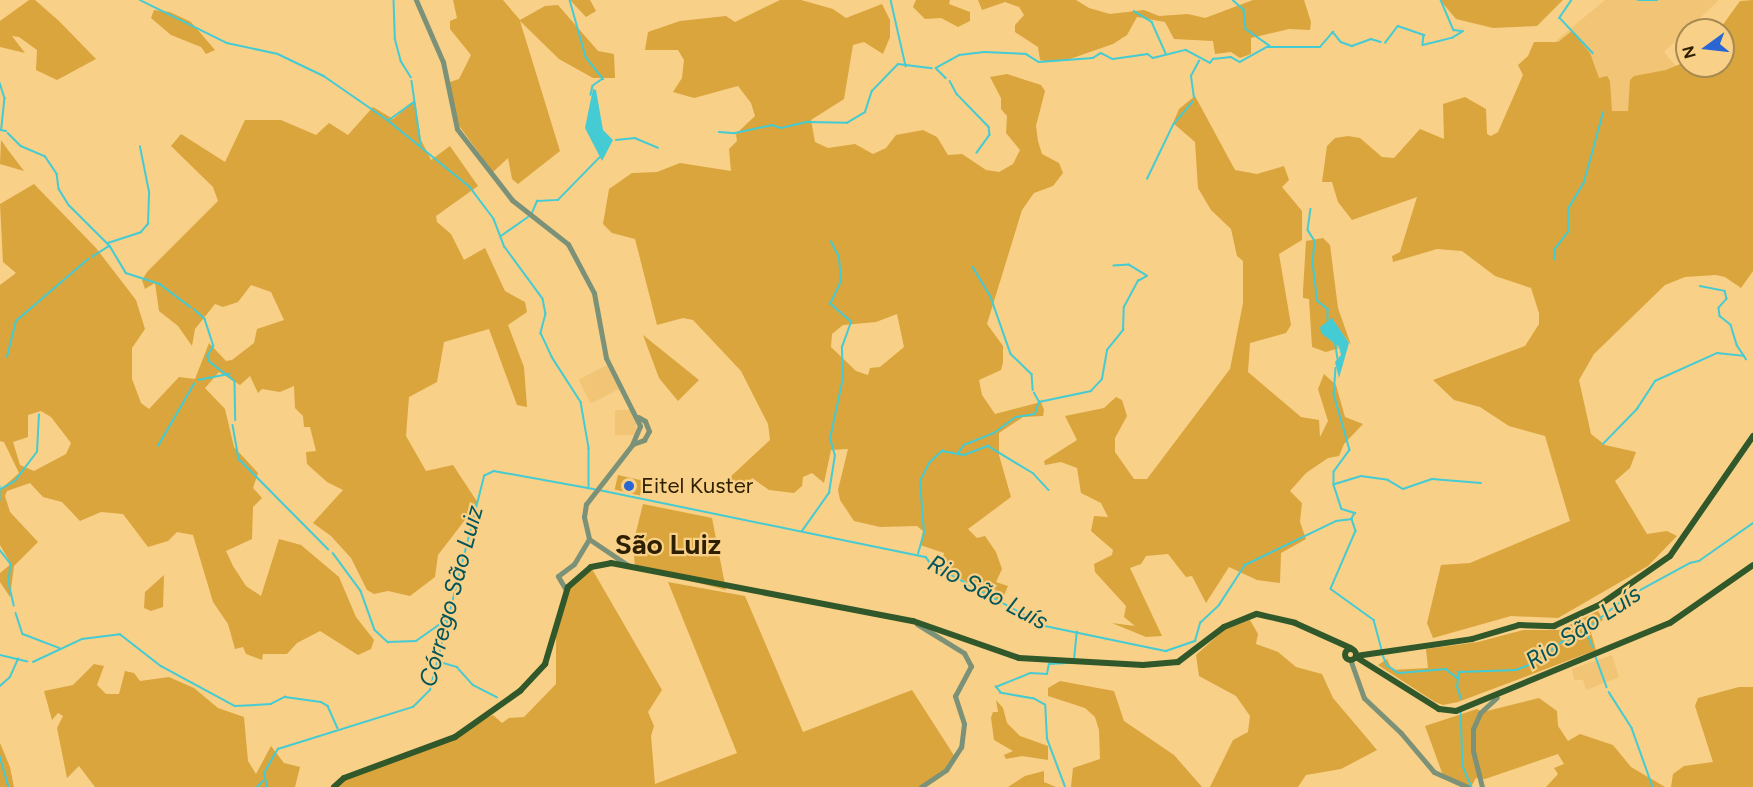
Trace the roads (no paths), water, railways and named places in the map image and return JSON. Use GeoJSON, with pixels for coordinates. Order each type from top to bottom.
{"type":"FeatureCollection","features":[{"type":"Feature","properties":{"kind":"main road"},"geometry":{"type":"LineString","coordinates":[[1354,657],[1472,639],[1519,625],[1562,624],[1601,604],[1670,556],[1753,436]]}},
{"type":"Feature","properties":{"kind":"main road"},"geometry":{"type":"LineString","coordinates":[[334,787],[344,778],[454,737],[520,691],[545,664],[566,590],[591,567],[611,563],[913,621],[1005,656],[1044,661],[1143,666],[1178,662],[1224,627],[1257,614],[1295,623],[1337,645],[1364,654]]}},
{"type":"Feature","properties":{"kind":"main road"},"geometry":{"type":"LineString","coordinates":[[1337,645],[1345,653],[1439,709],[1456,711],[1497,697],[1665,626],[1753,566]]}},
{"type":"Feature","properties":{"kind":"main road"},"geometry":{"type":"LineString","coordinates":[[1345,653],[1352,649]]}},
{"type":"Feature","properties":{"kind":"main road"},"geometry":{"type":"LineString","coordinates":[[1352,649],[1354,657]]}},
{"type":"Feature","properties":{"kind":"street"},"geometry":{"type":"LineString","coordinates":[[416,0],[443,62],[457,129],[512,200],[572,249],[594,293],[606,358],[637,416],[639,432],[645,439]]}},
{"type":"Feature","properties":{"kind":"street"},"geometry":{"type":"LineString","coordinates":[[632,445],[645,439],[649,431],[645,421],[637,416]]}},
{"type":"Feature","properties":{"kind":"street"},"geometry":{"type":"LineString","coordinates":[[639,432],[649,431]]}},
{"type":"Feature","properties":{"kind":"street"},"geometry":{"type":"LineString","coordinates":[[566,590],[558,576],[574,564],[589,539],[584,514],[585,504],[632,445],[639,432]]}},
{"type":"Feature","properties":{"kind":"street"},"geometry":{"type":"LineString","coordinates":[[589,539],[631,568]]}},
{"type":"Feature","properties":{"kind":"street"},"geometry":{"type":"LineString","coordinates":[[913,621],[955,646],[970,663],[955,696],[964,724],[961,747],[946,770],[921,787]]}},
{"type":"Feature","properties":{"kind":"street"},"geometry":{"type":"LineString","coordinates":[[1354,657],[1364,698],[1401,733],[1434,772],[1468,787]]}},
{"type":"Feature","properties":{"kind":"street"},"geometry":{"type":"LineString","coordinates":[[1482,787],[1473,751],[1473,729],[1480,713],[1497,697]]}},
{"type":"Feature","properties":{"kind":"water"},"geometry":{"type":"Polygon","coordinates":[[[593,89],[596,90],[603,130],[613,140],[602,161],[585,128],[593,89]]]}},
{"type":"Feature","properties":{"kind":"water"},"geometry":{"type":"Polygon","coordinates":[[[1332,318],[1349,343],[1339,378],[1335,362],[1341,355],[1339,347],[1321,333],[1320,327],[1332,318]]]}},
{"type":"Feature","properties":{"kind":"waterway"},"geometry":{"type":"LineString","coordinates":[[140,0],[227,43],[278,54],[324,76],[389,121],[470,187],[494,219],[505,247],[543,299],[546,314],[541,333],[552,357],[581,402],[589,448],[589,486]]}},
{"type":"Feature","properties":{"kind":"waterway"},"geometry":{"type":"LineString","coordinates":[[394,0],[395,38],[401,61],[411,77]]}},
{"type":"Feature","properties":{"kind":"waterway"},"geometry":{"type":"LineString","coordinates":[[570,0],[586,57],[603,79],[593,86],[591,95]]}},
{"type":"Feature","properties":{"kind":"waterway"},"geometry":{"type":"LineString","coordinates":[[891,0],[906,66]]}},
{"type":"Feature","properties":{"kind":"waterway"},"geometry":{"type":"LineString","coordinates":[[1233,0],[1244,10],[1246,29],[1270,46]]}},
{"type":"Feature","properties":{"kind":"waterway"},"geometry":{"type":"LineString","coordinates":[[1441,0],[1454,30],[1461,31]]}},
{"type":"Feature","properties":{"kind":"waterway"},"geometry":{"type":"LineString","coordinates":[[1572,0],[1560,18],[1593,53]]}},
{"type":"Feature","properties":{"kind":"waterway"},"geometry":{"type":"LineString","coordinates":[[1638,0],[1657,0]]}},
{"type":"Feature","properties":{"kind":"waterway"},"geometry":{"type":"LineString","coordinates":[[1134,11],[1152,22],[1166,53]]}},
{"type":"Feature","properties":{"kind":"waterway"},"geometry":{"type":"LineString","coordinates":[[1385,43],[1398,26],[1424,35],[1423,45],[1452,38],[1463,31]]}},
{"type":"Feature","properties":{"kind":"waterway"},"geometry":{"type":"LineString","coordinates":[[936,68],[959,55],[984,52],[1026,54],[1039,62],[1093,58],[1101,53],[1113,59],[1148,54],[1153,58],[1186,50],[1210,63],[1213,59],[1231,57],[1240,62],[1267,47],[1320,47],[1333,32],[1341,42],[1352,46],[1371,39],[1381,42]]}},
{"type":"Feature","properties":{"kind":"waterway"},"geometry":{"type":"LineString","coordinates":[[1194,98],[1191,76],[1199,61]]}},
{"type":"Feature","properties":{"kind":"waterway"},"geometry":{"type":"LineString","coordinates":[[719,132],[735,133],[772,125],[781,128],[808,122],[847,123],[865,112],[872,91],[898,64],[932,68]]}},
{"type":"Feature","properties":{"kind":"waterway"},"geometry":{"type":"LineString","coordinates":[[936,68],[946,78]]}},
{"type":"Feature","properties":{"kind":"waterway"},"geometry":{"type":"LineString","coordinates":[[412,81],[421,144]]}},
{"type":"Feature","properties":{"kind":"waterway"},"geometry":{"type":"LineString","coordinates":[[950,81],[957,94],[989,127],[990,135],[977,153]]}},
{"type":"Feature","properties":{"kind":"waterway"},"geometry":{"type":"LineString","coordinates":[[0,83],[5,98],[2,129]]}},
{"type":"Feature","properties":{"kind":"waterway"},"geometry":{"type":"LineString","coordinates":[[389,120],[414,102]]}},
{"type":"Feature","properties":{"kind":"waterway"},"geometry":{"type":"LineString","coordinates":[[1147,179],[1173,125],[1192,102]]}},
{"type":"Feature","properties":{"kind":"waterway"},"geometry":{"type":"LineString","coordinates":[[1554,260],[1555,249],[1568,232],[1568,209],[1584,182],[1603,113]]}},
{"type":"Feature","properties":{"kind":"waterway"},"geometry":{"type":"LineString","coordinates":[[0,130],[6,131]]}},
{"type":"Feature","properties":{"kind":"waterway"},"geometry":{"type":"LineString","coordinates":[[8,133],[21,146],[45,156],[57,174],[59,189],[69,205],[110,246],[126,273],[160,284],[190,307]]}},
{"type":"Feature","properties":{"kind":"waterway"},"geometry":{"type":"LineString","coordinates":[[616,140],[635,138],[658,148]]}},
{"type":"Feature","properties":{"kind":"waterway"},"geometry":{"type":"LineString","coordinates":[[108,243],[141,232],[148,224],[149,192],[140,147]]}},
{"type":"Feature","properties":{"kind":"waterway"},"geometry":{"type":"LineString","coordinates":[[532,213],[537,201],[558,200],[599,158]]}},
{"type":"Feature","properties":{"kind":"waterway"},"geometry":{"type":"LineString","coordinates":[[1311,209],[1308,230],[1315,241],[1313,263],[1318,301],[1328,309],[1328,320]]}},
{"type":"Feature","properties":{"kind":"waterway"},"geometry":{"type":"LineString","coordinates":[[501,236],[528,217]]}},
{"type":"Feature","properties":{"kind":"waterway"},"geometry":{"type":"LineString","coordinates":[[802,531],[829,493],[835,456],[830,439],[843,378],[842,347],[851,322],[830,304],[841,281],[839,257],[831,242]]}},
{"type":"Feature","properties":{"kind":"waterway"},"geometry":{"type":"LineString","coordinates":[[92,257],[109,246]]}},
{"type":"Feature","properties":{"kind":"waterway"},"geometry":{"type":"LineString","coordinates":[[7,357],[16,321],[88,259]]}},
{"type":"Feature","properties":{"kind":"waterway"},"geometry":{"type":"LineString","coordinates":[[1039,402],[1091,391],[1102,379],[1107,350],[1123,330],[1124,307],[1138,281],[1147,276],[1129,265],[1114,266]]}},
{"type":"Feature","properties":{"kind":"waterway"},"geometry":{"type":"LineString","coordinates":[[973,267],[991,297],[1011,354],[1032,374],[1033,390]]}},
{"type":"Feature","properties":{"kind":"waterway"},"geometry":{"type":"LineString","coordinates":[[1700,286],[1725,291],[1727,299],[1719,308],[1720,316],[1731,325],[1737,345],[1746,359]]}},
{"type":"Feature","properties":{"kind":"waterway"},"geometry":{"type":"LineString","coordinates":[[194,309],[205,319],[214,346],[208,356],[209,361],[235,381],[236,420]]}},
{"type":"Feature","properties":{"kind":"waterway"},"geometry":{"type":"LineString","coordinates":[[1335,340],[1338,360]]}},
{"type":"Feature","properties":{"kind":"waterway"},"geometry":{"type":"LineString","coordinates":[[1603,444],[1637,409],[1655,381],[1717,353],[1744,356]]}},
{"type":"Feature","properties":{"kind":"waterway"},"geometry":{"type":"LineString","coordinates":[[1336,368],[1334,394],[1350,450],[1334,472],[1334,485],[1342,509],[1355,513],[1352,519],[1356,531],[1331,589],[1374,620],[1382,650]]}},
{"type":"Feature","properties":{"kind":"waterway"},"geometry":{"type":"LineString","coordinates":[[198,380],[229,374]]}},
{"type":"Feature","properties":{"kind":"waterway"},"geometry":{"type":"LineString","coordinates":[[158,446],[194,384]]}},
{"type":"Feature","properties":{"kind":"waterway"},"geometry":{"type":"LineString","coordinates":[[958,453],[964,445],[994,433],[1016,417],[1035,414],[1039,402],[1034,393]]}},
{"type":"Feature","properties":{"kind":"waterway"},"geometry":{"type":"LineString","coordinates":[[1,489],[15,481],[37,452],[39,415]]}},
{"type":"Feature","properties":{"kind":"waterway"},"geometry":{"type":"LineString","coordinates":[[233,425],[239,459],[328,549]]}},
{"type":"Feature","properties":{"kind":"waterway"},"geometry":{"type":"LineString","coordinates":[[918,554],[924,533],[920,481],[929,463],[942,451],[964,455],[988,446],[1033,473],[1049,490]]}},
{"type":"Feature","properties":{"kind":"waterway","name":"Córrego São Luiz"},"geometry":{"type":"LineString","coordinates":[[267,787],[264,773],[278,749],[413,707],[430,690],[484,476],[494,471],[594,489]]}},
{"type":"Feature","properties":{"kind":"waterway"},"geometry":{"type":"LineString","coordinates":[[1335,484],[1361,476],[1388,480],[1403,489],[1432,479],[1481,483]]}},
{"type":"Feature","properties":{"kind":"waterway"},"geometry":{"type":"LineString","coordinates":[[0,486],[0,500]]}},
{"type":"Feature","properties":{"kind":"waterway","name":"Rio São Luís"},"geometry":{"type":"LineString","coordinates":[[599,490],[926,557],[931,564],[1045,626],[1166,651],[1195,641],[1200,623],[1219,605],[1245,565],[1336,521],[1352,519]]}},
{"type":"Feature","properties":{"kind":"waterway","name":"Rio São Luís"},"geometry":{"type":"LineString","coordinates":[[1461,699],[1457,687],[1459,672],[1516,670],[1537,662],[1562,642],[1578,636],[1624,599],[1690,563],[1699,561],[1753,523]]}},
{"type":"Feature","properties":{"kind":"waterway"},"geometry":{"type":"LineString","coordinates":[[0,550],[11,564],[9,583],[14,605]]}},
{"type":"Feature","properties":{"kind":"waterway"},"geometry":{"type":"LineString","coordinates":[[333,553],[361,591],[375,630],[388,642],[416,641],[448,619]]}},
{"type":"Feature","properties":{"kind":"waterway"},"geometry":{"type":"LineString","coordinates":[[16,613],[23,634],[59,648]]}},
{"type":"Feature","properties":{"kind":"waterway"},"geometry":{"type":"LineString","coordinates":[[1586,629],[1593,647]]}},
{"type":"Feature","properties":{"kind":"waterway"},"geometry":{"type":"LineString","coordinates":[[1074,659],[1077,632]]}},
{"type":"Feature","properties":{"kind":"waterway"},"geometry":{"type":"LineString","coordinates":[[33,662],[82,639],[120,634],[161,666],[235,706],[271,704],[285,697],[321,702],[328,706],[338,728]]}},
{"type":"Feature","properties":{"kind":"waterway"},"geometry":{"type":"LineString","coordinates":[[0,655],[27,661]]}},
{"type":"Feature","properties":{"kind":"waterway","name":"Rio São Luís"},"geometry":{"type":"LineString","coordinates":[[1383,655],[1387,665],[1399,673],[1446,669],[1459,679]]}},
{"type":"Feature","properties":{"kind":"waterway"},"geometry":{"type":"LineString","coordinates":[[1596,657],[1607,687]]}},
{"type":"Feature","properties":{"kind":"waterway"},"geometry":{"type":"LineString","coordinates":[[0,686],[10,677],[18,659]]}},
{"type":"Feature","properties":{"kind":"waterway"},"geometry":{"type":"LineString","coordinates":[[440,662],[457,667],[473,685],[497,697]]}},
{"type":"Feature","properties":{"kind":"waterway"},"geometry":{"type":"LineString","coordinates":[[1065,787],[1047,739],[1045,705],[1034,699],[1001,693],[996,687],[1030,673],[1047,674],[1049,664],[1071,663]]}},
{"type":"Feature","properties":{"kind":"waterway"},"geometry":{"type":"LineString","coordinates":[[1609,692],[1632,728],[1653,787]]}},
{"type":"Feature","properties":{"kind":"waterway"},"geometry":{"type":"LineString","coordinates":[[1461,710],[1463,766],[1472,787]]}},
{"type":"Feature","properties":{"kind":"waterway"},"geometry":{"type":"LineString","coordinates":[[0,756],[9,787]]}},
{"type":"Feature","properties":{"kind":"waterway"},"geometry":{"type":"LineString","coordinates":[[257,787],[263,781]]}},
{"type":"Feature","properties":{"kind":"place","name":"Eitel Kuster"},"geometry":{"type":"Point","coordinates":[629,486]}},
{"type":"Feature","properties":{"kind":"district","name":"São Luiz"},"geometry":{"type":"Point","coordinates":[668,544]}}]}
